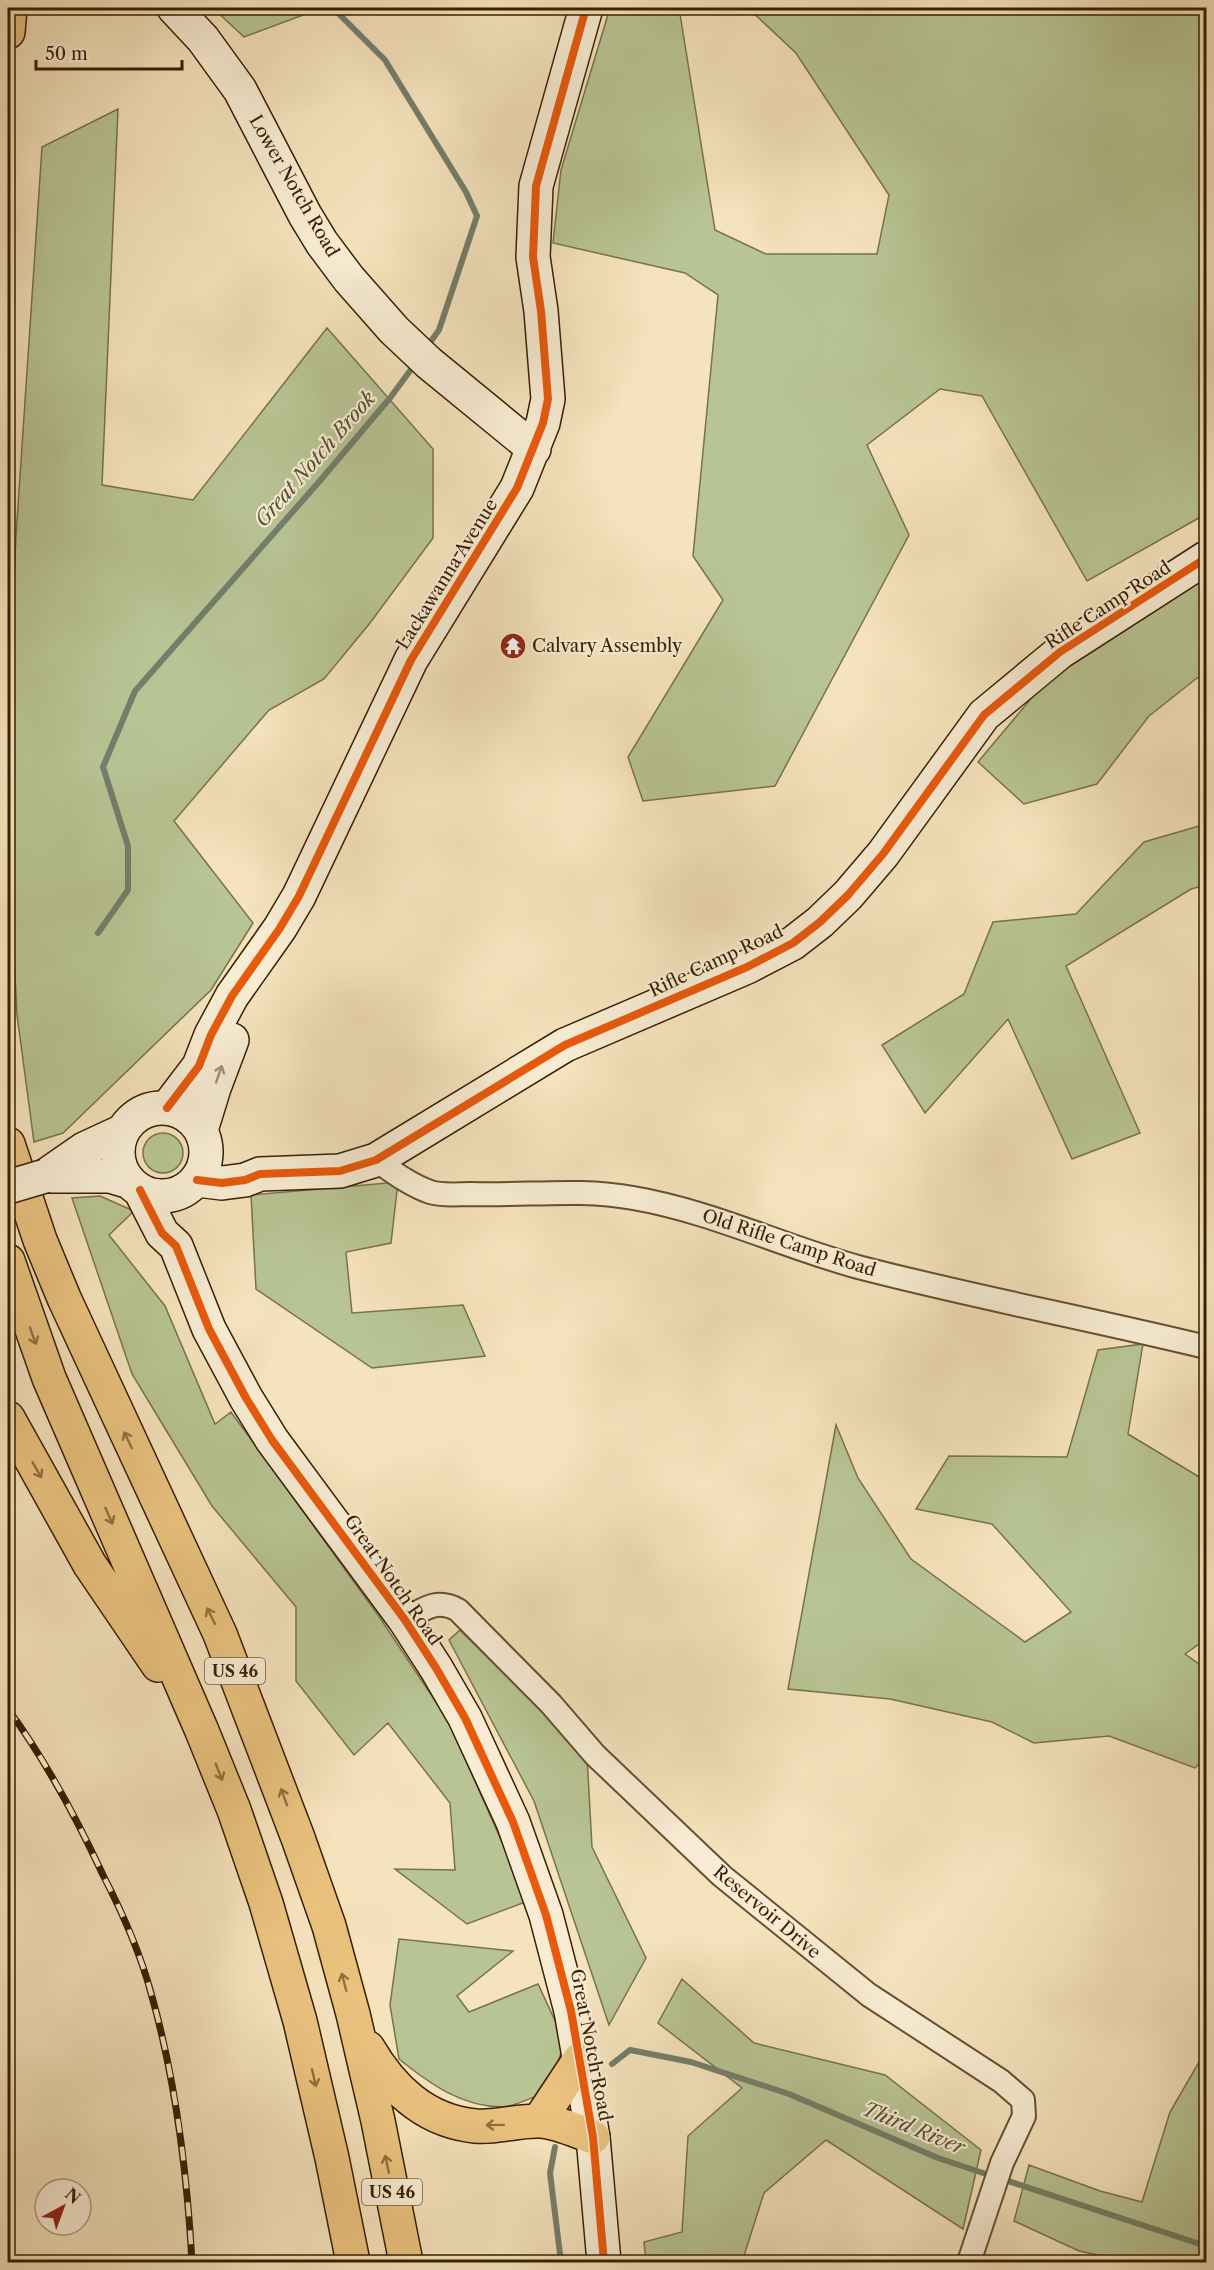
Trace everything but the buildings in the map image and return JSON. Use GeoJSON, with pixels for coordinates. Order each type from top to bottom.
{"type":"FeatureCollection","features":[{"type":"Feature","properties":{"kind":"highway"},"geometry":{"type":"LineString","coordinates":[[8,32],[10,8]]}},
{"type":"Feature","properties":{"kind":"highway","name":"US 46"},"geometry":{"type":"LineString","coordinates":[[8,1144],[40,1240],[64,1298],[220,1635],[277,1778],[329,1926],[353,2014],[378,2121],[406,2262]]}},
{"type":"Feature","properties":{"kind":"highway","name":"US 46"},"geometry":{"type":"LineString","coordinates":[[8,1261],[49,1378],[202,1731],[245,1841],[291,1990],[327,2134],[353,2262]]}},
{"type":"Feature","properties":{"kind":"highway"},"geometry":{"type":"LineString","coordinates":[[8,1418],[90,1565],[202,1731]]}},
{"type":"Feature","properties":{"kind":"highway"},"geometry":{"type":"LineString","coordinates":[[353,2014],[364,2041],[383,2073],[404,2096],[442,2119],[475,2126],[538,2121],[558,2124],[593,2137]]}},
{"type":"Feature","properties":{"kind":"highway"},"geometry":{"type":"LineString","coordinates":[[538,2121],[580,2059]]}},
{"type":"Feature","properties":{"kind":"street","name":"Lower Notch Road"},"geometry":{"type":"LineString","coordinates":[[174,8],[203,39],[240,90],[305,215],[322,243],[349,279],[394,330],[429,363],[534,449]]}},
{"type":"Feature","properties":{"kind":"street","name":"Lackawanna Avenue"},"geometry":{"type":"LineString","coordinates":[[167,1108],[199,1066],[211,1035],[232,996],[280,928],[299,896],[411,660],[517,488],[534,449],[548,399],[541,311],[533,257],[536,186],[586,8]]}},
{"type":"Feature","properties":{"kind":"street","name":"Rifle Camp Road"},"geometry":{"type":"LineString","coordinates":[[193,1184],[245,1180],[260,1174],[340,1172],[376,1160],[565,1045],[747,967],[793,943],[820,922],[848,895],[883,854],[984,715],[1060,652],[1206,558]]}},
{"type":"Feature","properties":{"kind":"street","name":"Lackawanna Avenue"},"geometry":{"type":"LineString","coordinates":[[203,1135],[227,1050],[261,985],[280,928]]}},
{"type":"Feature","properties":{"kind":"street"},"geometry":{"type":"LineString","coordinates":[[135,1186],[122,1172],[117,1151],[123,1131],[129,1122],[146,1110],[167,1108],[187,1115],[203,1135],[260,1174]]}},
{"type":"Feature","properties":{"kind":"street"},"geometry":{"type":"LineString","coordinates":[[45,1176],[84,1149],[123,1131]]}},
{"type":"Feature","properties":{"kind":"street"},"geometry":{"type":"LineString","coordinates":[[176,1246],[193,1184],[206,1160],[203,1135]]}},
{"type":"Feature","properties":{"kind":"street","name":"Old Rifle Camp Road"},"geometry":{"type":"LineString","coordinates":[[376,1160],[410,1184],[433,1193],[502,1195],[553,1192],[633,1198],[678,1208],[867,1269],[1206,1347]]}},
{"type":"Feature","properties":{"kind":"street"},"geometry":{"type":"LineString","coordinates":[[8,1187],[45,1176],[110,1176],[152,1195],[165,1197],[178,1194],[193,1184]]}},
{"type":"Feature","properties":{"kind":"street","name":"Great Notch Road"},"geometry":{"type":"LineString","coordinates":[[135,1186],[162,1233],[176,1246],[209,1329],[246,1398],[273,1440],[405,1620],[465,1718],[513,1822],[537,1887],[560,1962],[593,2137],[604,2262]]}},
{"type":"Feature","properties":{"kind":"street","name":"Reservoir Drive"},"geometry":{"type":"LineString","coordinates":[[405,1620],[427,1606],[436,1604],[458,1610],[551,1704],[595,1755],[722,1876],[869,1995],[1001,2081],[1023,2100],[1024,2116],[1002,2163],[969,2262]]}},
{"type":"Feature","properties":{"kind":"green space"},"geometry":{"type":"Polygon","coordinates":[[[213,8],[322,8],[244,37],[213,8]]]}},
{"type":"Feature","properties":{"kind":"green space"},"geometry":{"type":"Polygon","coordinates":[[[610,8],[679,8],[715,230],[766,254],[877,254],[889,195],[796,53],[748,8],[1206,8],[1206,514],[1087,581],[982,396],[940,389],[867,445],[909,535],[775,786],[643,801],[628,757],[723,600],[693,556],[718,295],[685,273],[553,243],[561,170],[610,8]]]}},
{"type":"Feature","properties":{"kind":"green space"},"geometry":{"type":"Polygon","coordinates":[[[118,109],[102,485],[193,500],[327,328],[433,449],[433,538],[370,623],[324,679],[269,710],[174,821],[253,923],[211,990],[63,1133],[34,1142],[17,1015],[8,836],[8,724],[16,536],[42,147],[118,109]]]}},
{"type":"Feature","properties":{"kind":"green space"},"geometry":{"type":"Polygon","coordinates":[[[1206,575],[1206,671],[1149,716],[1097,784],[1024,804],[978,762],[1050,676],[1206,575]]]}},
{"type":"Feature","properties":{"kind":"green space"},"geometry":{"type":"Polygon","coordinates":[[[1206,824],[1206,885],[1191,889],[1066,966],[1140,1133],[1072,1159],[1008,1019],[925,1113],[882,1045],[964,994],[993,922],[1076,914],[1144,842],[1206,824]]]}},
{"type":"Feature","properties":{"kind":"green space"},"geometry":{"type":"Polygon","coordinates":[[[163,1133],[171,1134],[177,1139],[182,1145],[182,1161],[177,1167],[171,1172],[163,1173],[155,1172],[149,1167],[144,1161],[143,1153],[144,1145],[149,1139],[155,1134],[163,1133]]]}},
{"type":"Feature","properties":{"kind":"green space"},"geometry":{"type":"Polygon","coordinates":[[[398,1182],[391,1243],[346,1252],[352,1313],[463,1305],[485,1356],[372,1368],[256,1289],[251,1195],[398,1182]]]}},
{"type":"Feature","properties":{"kind":"green space"},"geometry":{"type":"Polygon","coordinates":[[[100,1196],[134,1211],[109,1235],[165,1306],[215,1424],[231,1412],[378,1615],[448,1720],[528,1901],[467,1924],[395,1869],[455,1870],[450,1803],[388,1723],[354,1755],[296,1681],[296,1607],[212,1506],[132,1374],[72,1198],[100,1196]]]}},
{"type":"Feature","properties":{"kind":"green space"},"geometry":{"type":"Polygon","coordinates":[[[1143,1344],[1128,1434],[1206,1481],[1206,1639],[1185,1654],[1206,1669],[1206,1757],[1195,1768],[1109,1736],[1034,1743],[992,1722],[890,1699],[788,1689],[836,1425],[858,1478],[911,1559],[1025,1642],[1071,1612],[992,1524],[916,1509],[949,1456],[1067,1457],[1098,1350],[1143,1344]]]}},
{"type":"Feature","properties":{"kind":"green space"},"geometry":{"type":"Polygon","coordinates":[[[460,1630],[587,1756],[592,1847],[646,1958],[609,2025],[534,1801],[449,1640],[460,1630]]]}},
{"type":"Feature","properties":{"kind":"green space"},"geometry":{"type":"Polygon","coordinates":[[[399,1939],[513,1951],[457,1996],[469,2012],[538,1984],[565,2042],[547,2092],[503,2107],[474,2103],[435,2085],[399,2059],[390,2005],[399,1939]]]}},
{"type":"Feature","properties":{"kind":"green space"},"geometry":{"type":"Polygon","coordinates":[[[682,1979],[754,2043],[885,2075],[981,2150],[963,2229],[826,2140],[764,2193],[742,2262],[646,2262],[644,2242],[682,2232],[688,2136],[742,2088],[658,2023],[682,1979]]]}},
{"type":"Feature","properties":{"kind":"green space"},"geometry":{"type":"Polygon","coordinates":[[[1206,2050],[1206,2262],[1129,2262],[1079,2251],[1014,2221],[1029,2165],[1100,2191],[1142,2202],[1170,2112],[1206,2050]]]}},
{"type":"Feature","properties":{"kind":"waterway","name":"Great Notch Brook"},"geometry":{"type":"LineString","coordinates":[[333,8],[385,60],[466,192],[477,216],[439,330],[426,348]]}},
{"type":"Feature","properties":{"kind":"waterway","name":"Great Notch Brook"},"geometry":{"type":"LineString","coordinates":[[98,933],[128,890],[128,846],[103,767],[135,691],[318,483],[390,398],[415,364]]}},
{"type":"Feature","properties":{"kind":"waterway","name":"Third River"},"geometry":{"type":"LineString","coordinates":[[612,2064],[630,2050],[691,2062],[789,2094],[938,2158],[992,2176]]}},
{"type":"Feature","properties":{"kind":"waterway","name":"Third River"},"geometry":{"type":"LineString","coordinates":[[555,2147],[550,2173],[561,2262]]}},
{"type":"Feature","properties":{"kind":"waterway","name":"Third River"},"geometry":{"type":"LineString","coordinates":[[1002,2179],[1206,2246]]}},
{"type":"Feature","properties":{"kind":"railway"},"geometry":{"type":"LineString","coordinates":[[8,1709],[48,1769],[71,1811],[117,1903],[142,1962],[160,2026],[174,2093],[187,2194],[192,2262]]}},
{"type":"Feature","properties":{"kind":"cycle path"},"geometry":{"type":"LineString","coordinates":[[167,1108],[199,1066],[211,1035],[232,996],[280,928],[299,896],[411,660],[517,488],[543,423],[548,399],[541,311],[533,257],[536,186],[586,8]]}},
{"type":"Feature","properties":{"kind":"cycle path"},"geometry":{"type":"LineString","coordinates":[[197,1180],[222,1183],[245,1180],[260,1174],[340,1171],[376,1160],[565,1045],[747,967],[793,943],[820,922],[848,895],[883,854],[984,715],[1060,652],[1206,558]]}},
{"type":"Feature","properties":{"kind":"cycle path"},"geometry":{"type":"LineString","coordinates":[[140,1190],[162,1233],[176,1246],[209,1329],[246,1398],[272,1440],[405,1620],[436,1668],[465,1718],[513,1822],[546,1915],[571,2011],[593,2137],[604,2262]]}},
{"type":"Feature","properties":{"kind":"place","name":"Calvary Assembly"},"geometry":{"type":"Point","coordinates":[513,646]}}]}
